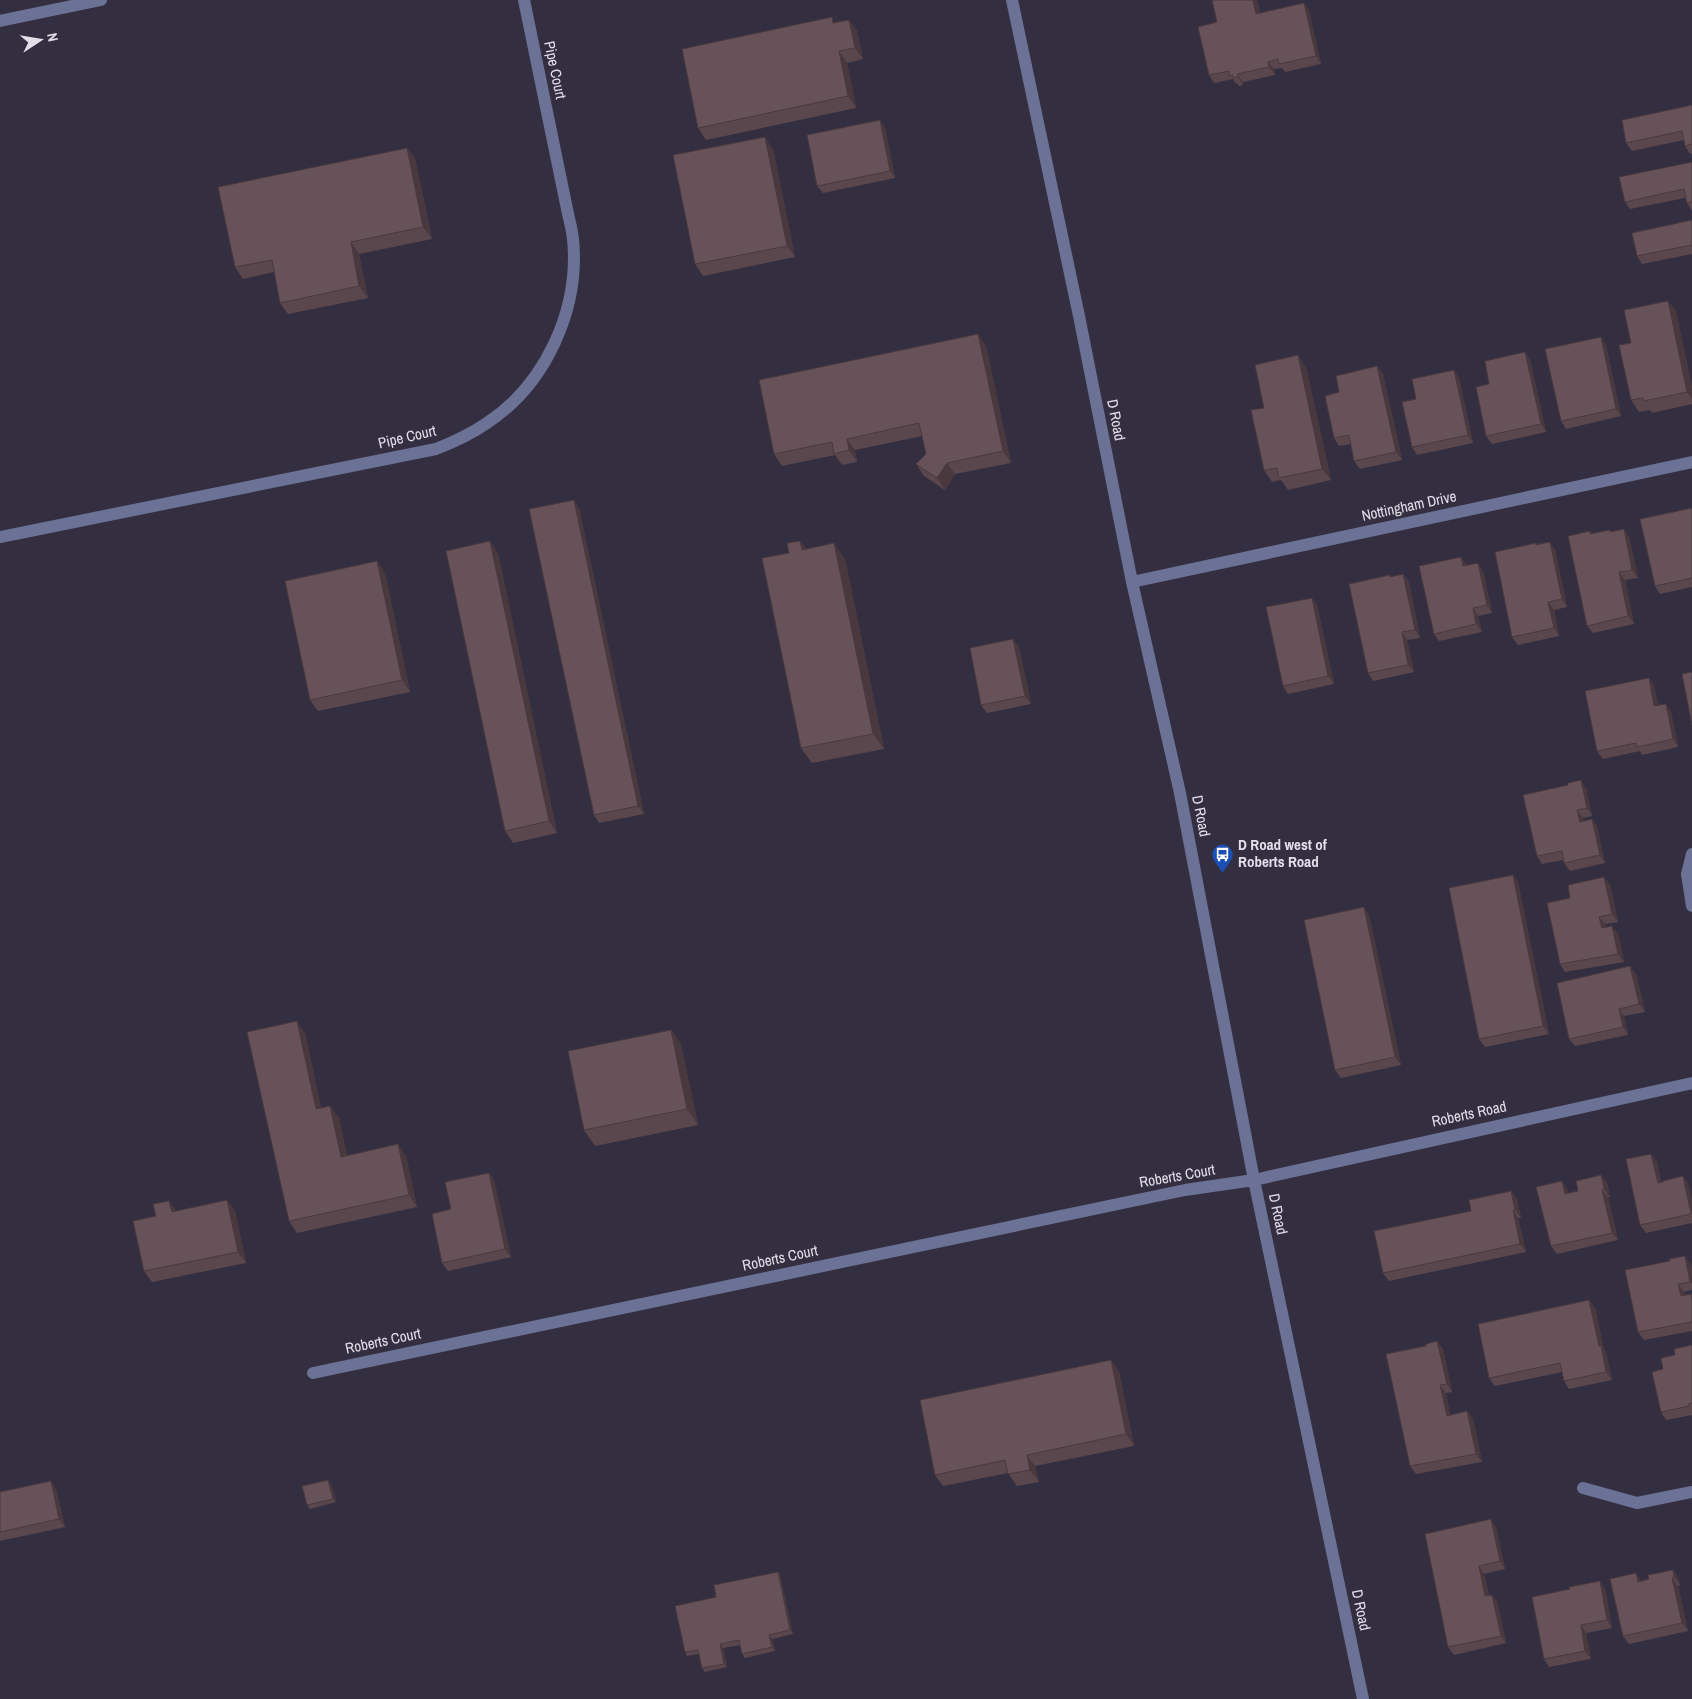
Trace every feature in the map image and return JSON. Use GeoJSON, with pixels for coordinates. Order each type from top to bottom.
{"type":"FeatureCollection","features":[{"type":"Feature","properties":{"kind":"street"},"geometry":{"type":"LineString","coordinates":[[0,21],[101,0]]}},
{"type":"Feature","properties":{"kind":"street","name":"Pipe Court"},"geometry":{"type":"LineString","coordinates":[[0,537],[436,449],[463,438],[488,423],[511,404],[531,382],[547,357],[560,330],[569,301],[573,270],[572,232],[524,0]]}},
{"type":"Feature","properties":{"kind":"street","name":"D Road"},"geometry":{"type":"LineString","coordinates":[[1012,0],[1081,325],[1132,582],[1180,793],[1254,1180],[1363,1699]]}},
{"type":"Feature","properties":{"kind":"street","name":"Nottingham Drive"},"geometry":{"type":"LineString","coordinates":[[1132,582],[1692,462]]}},
{"type":"Feature","properties":{"kind":"street"},"geometry":{"type":"LineString","coordinates":[[1692,854],[1687,874],[1692,906]]}},
{"type":"Feature","properties":{"kind":"street","name":"Roberts Road"},"geometry":{"type":"LineString","coordinates":[[1254,1180],[1368,1153],[1692,1083]]}},
{"type":"Feature","properties":{"kind":"street","name":"Roberts Court"},"geometry":{"type":"LineString","coordinates":[[313,1373],[1185,1190],[1254,1180]]}},
{"type":"Feature","properties":{"kind":"street"},"geometry":{"type":"LineString","coordinates":[[1583,1488],[1637,1503],[1692,1492]]}},
{"type":"Feature","properties":{"kind":"building"},"geometry":{"type":"Polygon","coordinates":[[[1212,0],[1253,0],[1256,14],[1304,3],[1316,56],[1279,64],[1278,59],[1268,62],[1269,67],[1237,74],[1238,77],[1233,78],[1233,75],[1230,76],[1229,71],[1209,75],[1198,27],[1217,22],[1212,0]]]}},
{"type":"Feature","properties":{"kind":"building"},"geometry":{"type":"Polygon","coordinates":[[[832,17],[833,23],[849,20],[855,48],[839,51],[848,96],[698,128],[682,49],[832,17]]]}},
{"type":"Feature","properties":{"kind":"building"},"geometry":{"type":"Polygon","coordinates":[[[1692,105],[1692,144],[1685,146],[1682,131],[1626,143],[1622,120],[1692,105]]]}},
{"type":"Feature","properties":{"kind":"building"},"geometry":{"type":"Polygon","coordinates":[[[880,120],[890,171],[817,186],[807,135],[880,120]]]}},
{"type":"Feature","properties":{"kind":"building"},"geometry":{"type":"Polygon","coordinates":[[[765,137],[787,246],[695,264],[673,155],[765,137]]]}},
{"type":"Feature","properties":{"kind":"building"},"geometry":{"type":"Polygon","coordinates":[[[407,148],[423,227],[351,242],[359,286],[280,303],[272,260],[235,267],[218,187],[407,148]]]}},
{"type":"Feature","properties":{"kind":"building"},"geometry":{"type":"Polygon","coordinates":[[[1692,162],[1692,202],[1687,203],[1684,189],[1625,202],[1619,177],[1692,162]]]}},
{"type":"Feature","properties":{"kind":"building"},"geometry":{"type":"Polygon","coordinates":[[[1692,220],[1692,245],[1637,256],[1632,233],[1692,220]]]}},
{"type":"Feature","properties":{"kind":"building"},"geometry":{"type":"Polygon","coordinates":[[[1668,301],[1687,392],[1644,401],[1643,398],[1631,400],[1619,345],[1631,343],[1624,310],[1668,301]]]}},
{"type":"Feature","properties":{"kind":"building"},"geometry":{"type":"Polygon","coordinates":[[[978,334],[1003,451],[947,463],[937,478],[916,464],[926,454],[919,423],[847,439],[849,450],[834,454],[832,442],[774,454],[759,380],[978,334]]]}},
{"type":"Feature","properties":{"kind":"building"},"geometry":{"type":"Polygon","coordinates":[[[1601,337],[1616,409],[1561,421],[1545,349],[1601,337]]]}},
{"type":"Feature","properties":{"kind":"building"},"geometry":{"type":"Polygon","coordinates":[[[1525,352],[1541,424],[1486,436],[1476,387],[1489,384],[1485,361],[1525,352]]]}},
{"type":"Feature","properties":{"kind":"building"},"geometry":{"type":"Polygon","coordinates":[[[1298,355],[1322,469],[1279,478],[1277,468],[1264,470],[1251,410],[1264,408],[1255,365],[1298,355]]]}},
{"type":"Feature","properties":{"kind":"building"},"geometry":{"type":"Polygon","coordinates":[[[1377,366],[1396,452],[1354,461],[1349,435],[1334,438],[1325,396],[1339,392],[1336,376],[1377,366]]]}},
{"type":"Feature","properties":{"kind":"building"},"geometry":{"type":"Polygon","coordinates":[[[1454,370],[1468,435],[1412,447],[1402,402],[1416,399],[1412,379],[1454,370]]]}},
{"type":"Feature","properties":{"kind":"building"},"geometry":{"type":"Polygon","coordinates":[[[574,500],[638,806],[594,815],[529,509],[574,500]]]}},
{"type":"Feature","properties":{"kind":"building"},"geometry":{"type":"Polygon","coordinates":[[[1692,508],[1692,578],[1655,586],[1640,519],[1692,508]]]}},
{"type":"Feature","properties":{"kind":"building"},"geometry":{"type":"Polygon","coordinates":[[[1624,529],[1632,570],[1619,572],[1628,616],[1587,626],[1568,536],[1590,531],[1590,534],[1624,529]]]}},
{"type":"Feature","properties":{"kind":"building"},"geometry":{"type":"Polygon","coordinates":[[[490,541],[549,821],[505,831],[446,551],[490,541]]]}},
{"type":"Feature","properties":{"kind":"building"},"geometry":{"type":"Polygon","coordinates":[[[800,541],[802,550],[834,543],[873,734],[801,748],[762,558],[789,553],[787,543],[800,541]]]}},
{"type":"Feature","properties":{"kind":"building"},"geometry":{"type":"Polygon","coordinates":[[[1550,542],[1562,599],[1548,602],[1554,628],[1512,637],[1495,552],[1536,543],[1536,545],[1550,542]]]}},
{"type":"Feature","properties":{"kind":"building"},"geometry":{"type":"Polygon","coordinates":[[[1461,557],[1463,566],[1478,563],[1487,605],[1473,608],[1476,624],[1434,634],[1419,566],[1461,557]]]}},
{"type":"Feature","properties":{"kind":"building"},"geometry":{"type":"Polygon","coordinates":[[[377,561],[402,680],[310,700],[285,581],[377,561]]]}},
{"type":"Feature","properties":{"kind":"building"},"geometry":{"type":"Polygon","coordinates":[[[1403,574],[1415,630],[1402,632],[1408,665],[1368,673],[1349,584],[1403,574]]]}},
{"type":"Feature","properties":{"kind":"building"},"geometry":{"type":"Polygon","coordinates":[[[1312,598],[1328,676],[1283,686],[1266,607],[1312,598]]]}},
{"type":"Feature","properties":{"kind":"building"},"geometry":{"type":"Polygon","coordinates":[[[1013,639],[1025,696],[981,705],[970,648],[1013,639]]]}},
{"type":"Feature","properties":{"kind":"building"},"geometry":{"type":"Polygon","coordinates":[[[1692,672],[1692,725],[1682,674],[1692,672]]]}},
{"type":"Feature","properties":{"kind":"building"},"geometry":{"type":"Polygon","coordinates":[[[1649,678],[1654,706],[1666,704],[1673,739],[1637,747],[1636,743],[1597,751],[1585,691],[1649,678]]]}},
{"type":"Feature","properties":{"kind":"building"},"geometry":{"type":"Polygon","coordinates":[[[1581,780],[1587,808],[1577,810],[1580,822],[1592,819],[1600,855],[1564,863],[1562,851],[1537,856],[1523,795],[1568,785],[1568,783],[1581,780]]]}},
{"type":"Feature","properties":{"kind":"building"},"geometry":{"type":"Polygon","coordinates":[[[1513,875],[1543,1026],[1479,1039],[1449,888],[1513,875]]]}},
{"type":"Feature","properties":{"kind":"building"},"geometry":{"type":"Polygon","coordinates":[[[1604,877],[1612,914],[1599,917],[1602,928],[1612,926],[1618,954],[1560,964],[1547,903],[1570,898],[1568,885],[1604,877]]]}},
{"type":"Feature","properties":{"kind":"building"},"geometry":{"type":"Polygon","coordinates":[[[1364,907],[1395,1057],[1335,1070],[1304,920],[1364,907]]]}},
{"type":"Feature","properties":{"kind":"building"},"geometry":{"type":"Polygon","coordinates":[[[1630,966],[1639,1004],[1619,1009],[1623,1027],[1569,1039],[1557,983],[1630,966]]]}},
{"type":"Feature","properties":{"kind":"building"},"geometry":{"type":"Polygon","coordinates":[[[297,1021],[316,1109],[330,1106],[341,1157],[398,1144],[409,1195],[289,1221],[247,1032],[297,1021]]]}},
{"type":"Feature","properties":{"kind":"building"},"geometry":{"type":"Polygon","coordinates":[[[671,1030],[687,1109],[584,1130],[568,1051],[671,1030]]]}},
{"type":"Feature","properties":{"kind":"building"},"geometry":{"type":"Polygon","coordinates":[[[1651,1154],[1658,1183],[1683,1176],[1691,1214],[1640,1225],[1626,1159],[1651,1154]]]}},
{"type":"Feature","properties":{"kind":"building"},"geometry":{"type":"Polygon","coordinates":[[[489,1173],[505,1249],[442,1263],[432,1214],[451,1209],[445,1182],[489,1173]]]}},
{"type":"Feature","properties":{"kind":"building"},"geometry":{"type":"Polygon","coordinates":[[[1601,1175],[1604,1189],[1602,1190],[1612,1233],[1551,1246],[1536,1187],[1562,1181],[1565,1194],[1578,1191],[1576,1181],[1601,1175]]]}},
{"type":"Feature","properties":{"kind":"building"},"geometry":{"type":"Polygon","coordinates":[[[1511,1191],[1520,1244],[1383,1273],[1374,1231],[1471,1211],[1469,1200],[1511,1191]]]}},
{"type":"Feature","properties":{"kind":"building"},"geometry":{"type":"Polygon","coordinates":[[[227,1200],[238,1252],[144,1271],[133,1221],[156,1216],[153,1204],[169,1201],[172,1212],[227,1200]]]}},
{"type":"Feature","properties":{"kind":"building"},"geometry":{"type":"Polygon","coordinates":[[[1685,1256],[1690,1282],[1678,1284],[1681,1296],[1691,1294],[1692,1322],[1638,1332],[1625,1270],[1685,1256]]]}},
{"type":"Feature","properties":{"kind":"building"},"geometry":{"type":"Polygon","coordinates":[[[1589,1300],[1606,1372],[1564,1381],[1560,1363],[1489,1378],[1478,1324],[1589,1300]]]}},
{"type":"Feature","properties":{"kind":"building"},"geometry":{"type":"Polygon","coordinates":[[[1437,1341],[1447,1384],[1440,1385],[1447,1416],[1467,1411],[1476,1454],[1410,1466],[1386,1354],[1426,1346],[1426,1344],[1437,1341]]]}},
{"type":"Feature","properties":{"kind":"building"},"geometry":{"type":"Polygon","coordinates":[[[1692,1345],[1692,1403],[1688,1404],[1689,1406],[1661,1412],[1652,1372],[1663,1369],[1661,1358],[1675,1355],[1674,1349],[1692,1345]]]}},
{"type":"Feature","properties":{"kind":"building"},"geometry":{"type":"Polygon","coordinates":[[[1111,1360],[1126,1434],[1027,1455],[1030,1470],[1008,1474],[1005,1460],[935,1475],[920,1400],[1111,1360]]]}},
{"type":"Feature","properties":{"kind":"building"},"geometry":{"type":"Polygon","coordinates":[[[328,1480],[333,1499],[307,1505],[302,1486],[328,1480]]]}},
{"type":"Feature","properties":{"kind":"building"},"geometry":{"type":"Polygon","coordinates":[[[51,1481],[59,1519],[0,1532],[0,1492],[51,1481]]]}},
{"type":"Feature","properties":{"kind":"building"},"geometry":{"type":"Polygon","coordinates":[[[1491,1519],[1500,1561],[1479,1566],[1485,1596],[1492,1595],[1501,1636],[1448,1647],[1425,1534],[1491,1519]]]}},
{"type":"Feature","properties":{"kind":"building"},"geometry":{"type":"Polygon","coordinates":[[[1673,1570],[1674,1577],[1672,1578],[1682,1623],[1623,1636],[1610,1579],[1636,1573],[1638,1582],[1649,1579],[1648,1575],[1673,1570]]]}},
{"type":"Feature","properties":{"kind":"building"},"geometry":{"type":"Polygon","coordinates":[[[778,1572],[790,1630],[769,1635],[772,1647],[742,1654],[739,1640],[720,1644],[724,1664],[702,1668],[698,1650],[685,1652],[675,1606],[716,1597],[714,1585],[778,1572]]]}},
{"type":"Feature","properties":{"kind":"building"},"geometry":{"type":"Polygon","coordinates":[[[1600,1581],[1607,1620],[1581,1625],[1585,1651],[1544,1659],[1532,1597],[1600,1581]]]}},
{"type":"Feature","properties":{"kind":"place","name":"D Road west of Roberts Road"},"geometry":{"type":"Point","coordinates":[1222,873]}}]}
